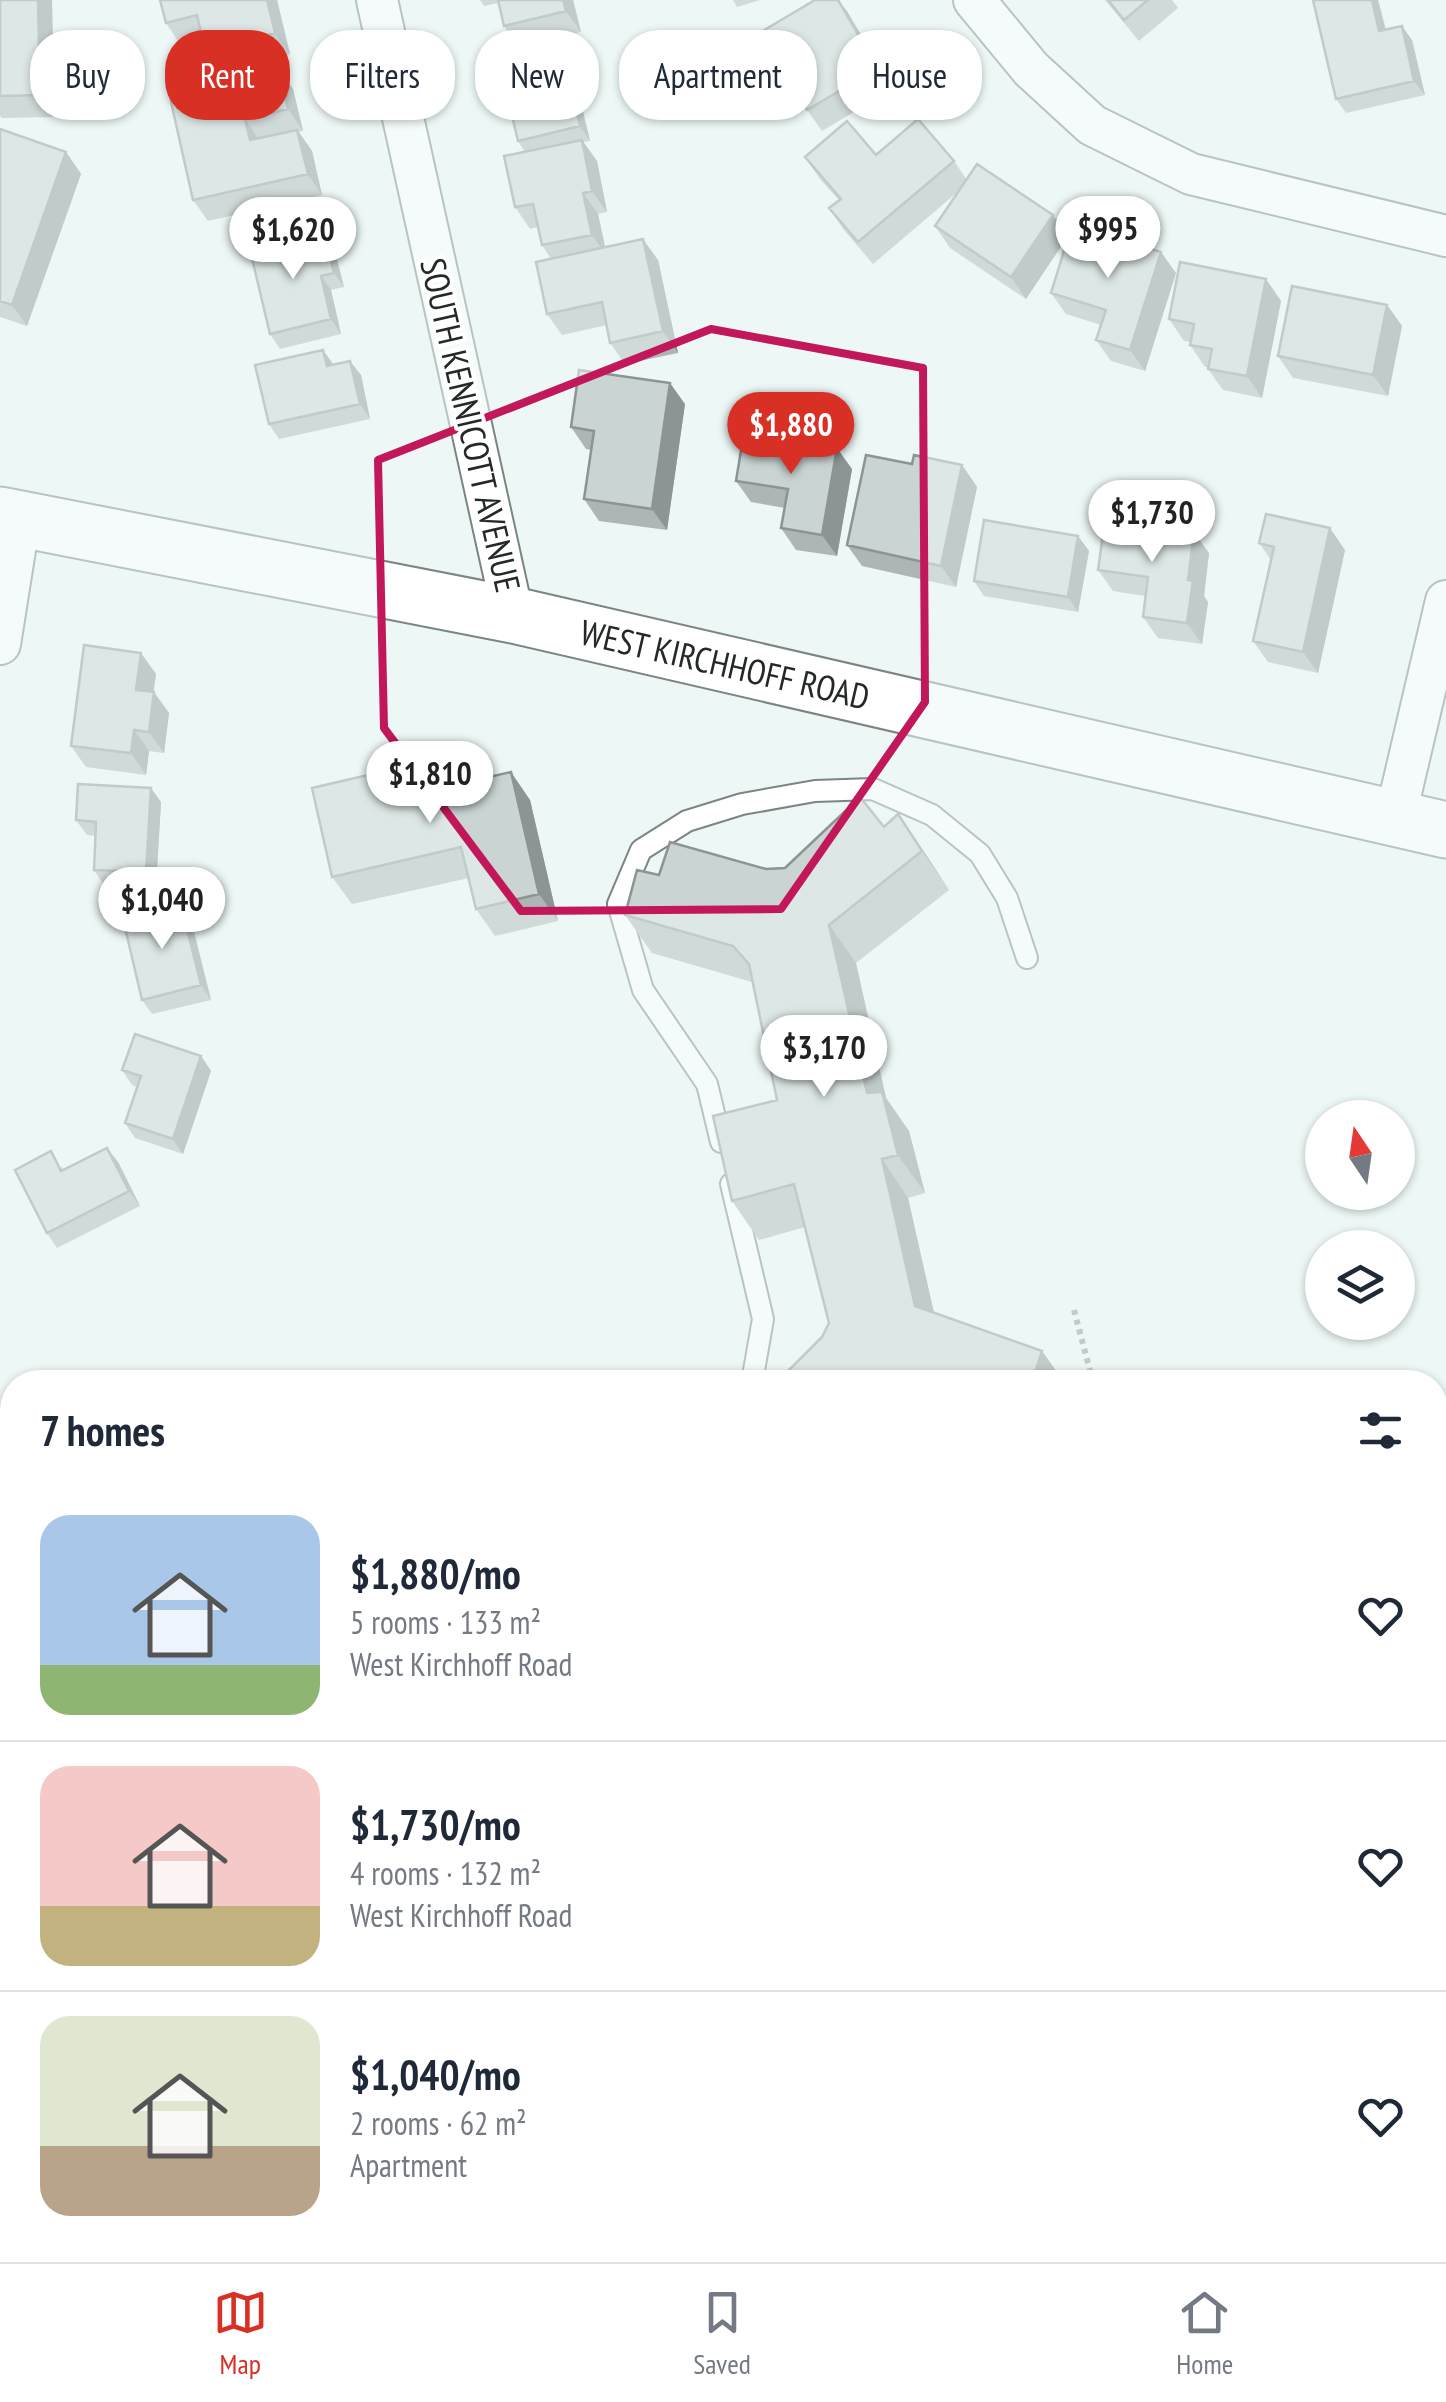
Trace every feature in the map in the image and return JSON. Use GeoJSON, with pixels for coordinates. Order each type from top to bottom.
{"type":"FeatureCollection","features":[{"type":"Feature","properties":{"kind":"main road","name":"WEST KIRCHHOFF ROAD"},"geometry":{"type":"LineString","coordinates":[[10,517],[513,615],[1420,824]]}},
{"type":"Feature","properties":{"kind":"street","name":"SOUTH KENNICOTT AVENUE"},"geometry":{"type":"LineString","coordinates":[[377,0],[513,615]]}},
{"type":"Feature","properties":{"kind":"street"},"geometry":{"type":"LineString","coordinates":[[974,0],[1030,70],[1092,125],[1190,174],[1446,236]]}},
{"type":"Feature","properties":{"kind":"street"},"geometry":{"type":"LineString","coordinates":[[0,644],[10,517]]}},
{"type":"Feature","properties":{"kind":"street"},"geometry":{"type":"LineString","coordinates":[[1420,824],[1446,601]]}},
{"type":"Feature","properties":{"kind":"lane"},"geometry":{"type":"LineString","coordinates":[[754,1370],[764,1319],[707,1084],[643,990],[618,904],[641,850],[687,821],[742,804],[815,791],[873,789],[932,815],[980,854],[1007,898],[1027,958]]}},
{"type":"Feature","properties":{"kind":"path"},"geometry":{"type":"LineString","coordinates":[[1074,1310],[1090,1370]]}},
{"type":"Feature","properties":{"kind":"highlighted area"},"geometry":{"type":"Polygon","coordinates":[[[711,329],[923,368],[925,702],[781,909],[521,911],[384,728],[378,460],[711,329]]]}},
{"type":"Feature","properties":{"kind":"building"},"geometry":{"type":"Polygon","coordinates":[[[0,0],[38,0],[39,30],[30,30],[30,95],[0,96],[0,0]]]}},
{"type":"Feature","properties":{"kind":"building"},"geometry":{"type":"Polygon","coordinates":[[[160,0],[267,0],[274,30],[200,30],[197,15],[166,23],[160,0]]]}},
{"type":"Feature","properties":{"kind":"building"},"geometry":{"type":"Polygon","coordinates":[[[498,0],[563,0],[566,11],[504,26],[498,0]]]}},
{"type":"Feature","properties":{"kind":"building"},"geometry":{"type":"Polygon","coordinates":[[[815,0],[838,0],[856,30],[837,30],[837,92],[817,104],[817,30],[764,30],[815,0]]]}},
{"type":"Feature","properties":{"kind":"building"},"geometry":{"type":"Polygon","coordinates":[[[1108,0],[1148,0],[1124,20],[1108,0]]]}},
{"type":"Feature","properties":{"kind":"building"},"geometry":{"type":"Polygon","coordinates":[[[1313,0],[1372,0],[1379,31],[1402,26],[1414,81],[1336,99],[1313,0]]]}},
{"type":"Feature","properties":{"kind":"building"},"geometry":{"type":"Polygon","coordinates":[[[175,120],[245,120],[250,140],[297,130],[308,174],[193,200],[175,120]]]}},
{"type":"Feature","properties":{"kind":"building"},"geometry":{"type":"Polygon","coordinates":[[[513,120],[579,120],[580,126],[518,141],[513,120]]]}},
{"type":"Feature","properties":{"kind":"building"},"geometry":{"type":"Polygon","coordinates":[[[919,120],[954,161],[858,242],[829,208],[841,199],[805,157],[847,121],[876,155],[919,120]]]}},
{"type":"Feature","properties":{"kind":"building"},"geometry":{"type":"Polygon","coordinates":[[[0,129],[66,152],[12,305],[0,301],[0,129]]]}},
{"type":"Feature","properties":{"kind":"building"},"geometry":{"type":"Polygon","coordinates":[[[582,140],[592,191],[583,193],[592,235],[542,245],[533,204],[515,207],[504,156],[582,140]]]}},
{"type":"Feature","properties":{"kind":"building"},"geometry":{"type":"Polygon","coordinates":[[[977,164],[1053,215],[1011,277],[935,226],[977,164]]]}},
{"type":"Feature","properties":{"kind":"building"},"geometry":{"type":"Polygon","coordinates":[[[1072,225],[1161,252],[1130,350],[1096,340],[1106,310],[1051,293],[1072,225]]]}},
{"type":"Feature","properties":{"kind":"building"},"geometry":{"type":"Polygon","coordinates":[[[324,233],[334,273],[321,276],[331,319],[270,334],[250,250],[324,233]]]}},
{"type":"Feature","properties":{"kind":"building"},"geometry":{"type":"Polygon","coordinates":[[[643,239],[663,331],[610,343],[602,302],[547,314],[536,262],[643,239]]]}},
{"type":"Feature","properties":{"kind":"building"},"geometry":{"type":"Polygon","coordinates":[[[1180,262],[1266,279],[1247,376],[1208,369],[1212,349],[1190,345],[1194,324],[1169,319],[1180,262]]]}},
{"type":"Feature","properties":{"kind":"building"},"geometry":{"type":"Polygon","coordinates":[[[1292,286],[1387,305],[1373,375],[1278,356],[1292,286]]]}},
{"type":"Feature","properties":{"kind":"building"},"geometry":{"type":"Polygon","coordinates":[[[323,350],[327,366],[350,361],[360,404],[269,424],[255,365],[323,350]]]}},
{"type":"Feature","properties":{"kind":"building"},"geometry":{"type":"Polygon","coordinates":[[[579,370],[670,383],[652,509],[584,499],[594,431],[571,427],[579,370]]]}},
{"type":"Feature","properties":{"kind":"building"},"geometry":{"type":"Polygon","coordinates":[[[744,432],[837,448],[822,535],[781,528],[788,489],[736,481],[744,432]]]}},
{"type":"Feature","properties":{"kind":"building"},"geometry":{"type":"Polygon","coordinates":[[[866,455],[912,464],[914,455],[962,465],[941,566],[847,545],[866,455]]]}},
{"type":"Feature","properties":{"kind":"building"},"geometry":{"type":"Polygon","coordinates":[[[1266,514],[1330,528],[1303,652],[1253,641],[1274,547],[1259,543],[1266,514]]]}},
{"type":"Feature","properties":{"kind":"building"},"geometry":{"type":"Polygon","coordinates":[[[984,520],[1078,536],[1068,597],[974,581],[984,520]]]}},
{"type":"Feature","properties":{"kind":"building"},"geometry":{"type":"Polygon","coordinates":[[[1105,520],[1194,532],[1187,623],[1143,617],[1148,577],[1098,570],[1105,520]]]}},
{"type":"Feature","properties":{"kind":"building"},"geometry":{"type":"Polygon","coordinates":[[[84,645],[141,653],[136,690],[154,692],[149,732],[134,730],[131,753],[71,746],[84,645]]]}},
{"type":"Feature","properties":{"kind":"building"},"geometry":{"type":"Polygon","coordinates":[[[446,757],[453,785],[511,772],[539,894],[476,909],[461,847],[332,877],[312,788],[446,757]]]}},
{"type":"Feature","properties":{"kind":"building"},"geometry":{"type":"Polygon","coordinates":[[[78,784],[151,788],[146,872],[94,870],[96,822],[76,820],[78,784]]]}},
{"type":"Feature","properties":{"kind":"building"},"geometry":{"type":"Polygon","coordinates":[[[860,797],[884,827],[898,814],[922,851],[829,925],[867,1093],[882,1092],[898,1155],[882,1159],[915,1306],[1042,1351],[1036,1370],[789,1370],[822,1337],[829,1323],[794,1184],[732,1201],[713,1116],[777,1100],[749,964],[733,946],[625,915],[637,870],[659,875],[670,842],[766,869],[785,868],[860,797]]]}},
{"type":"Feature","properties":{"kind":"building"},"geometry":{"type":"Polygon","coordinates":[[[181,905],[201,985],[142,1000],[123,919],[181,905]]]}},
{"type":"Feature","properties":{"kind":"building"},"geometry":{"type":"Polygon","coordinates":[[[135,1034],[201,1056],[173,1139],[125,1123],[141,1076],[122,1070],[135,1034]]]}},
{"type":"Feature","properties":{"kind":"building"},"geometry":{"type":"Polygon","coordinates":[[[107,1148],[129,1191],[47,1233],[15,1170],[51,1151],[61,1171],[107,1148]]]}}]}
